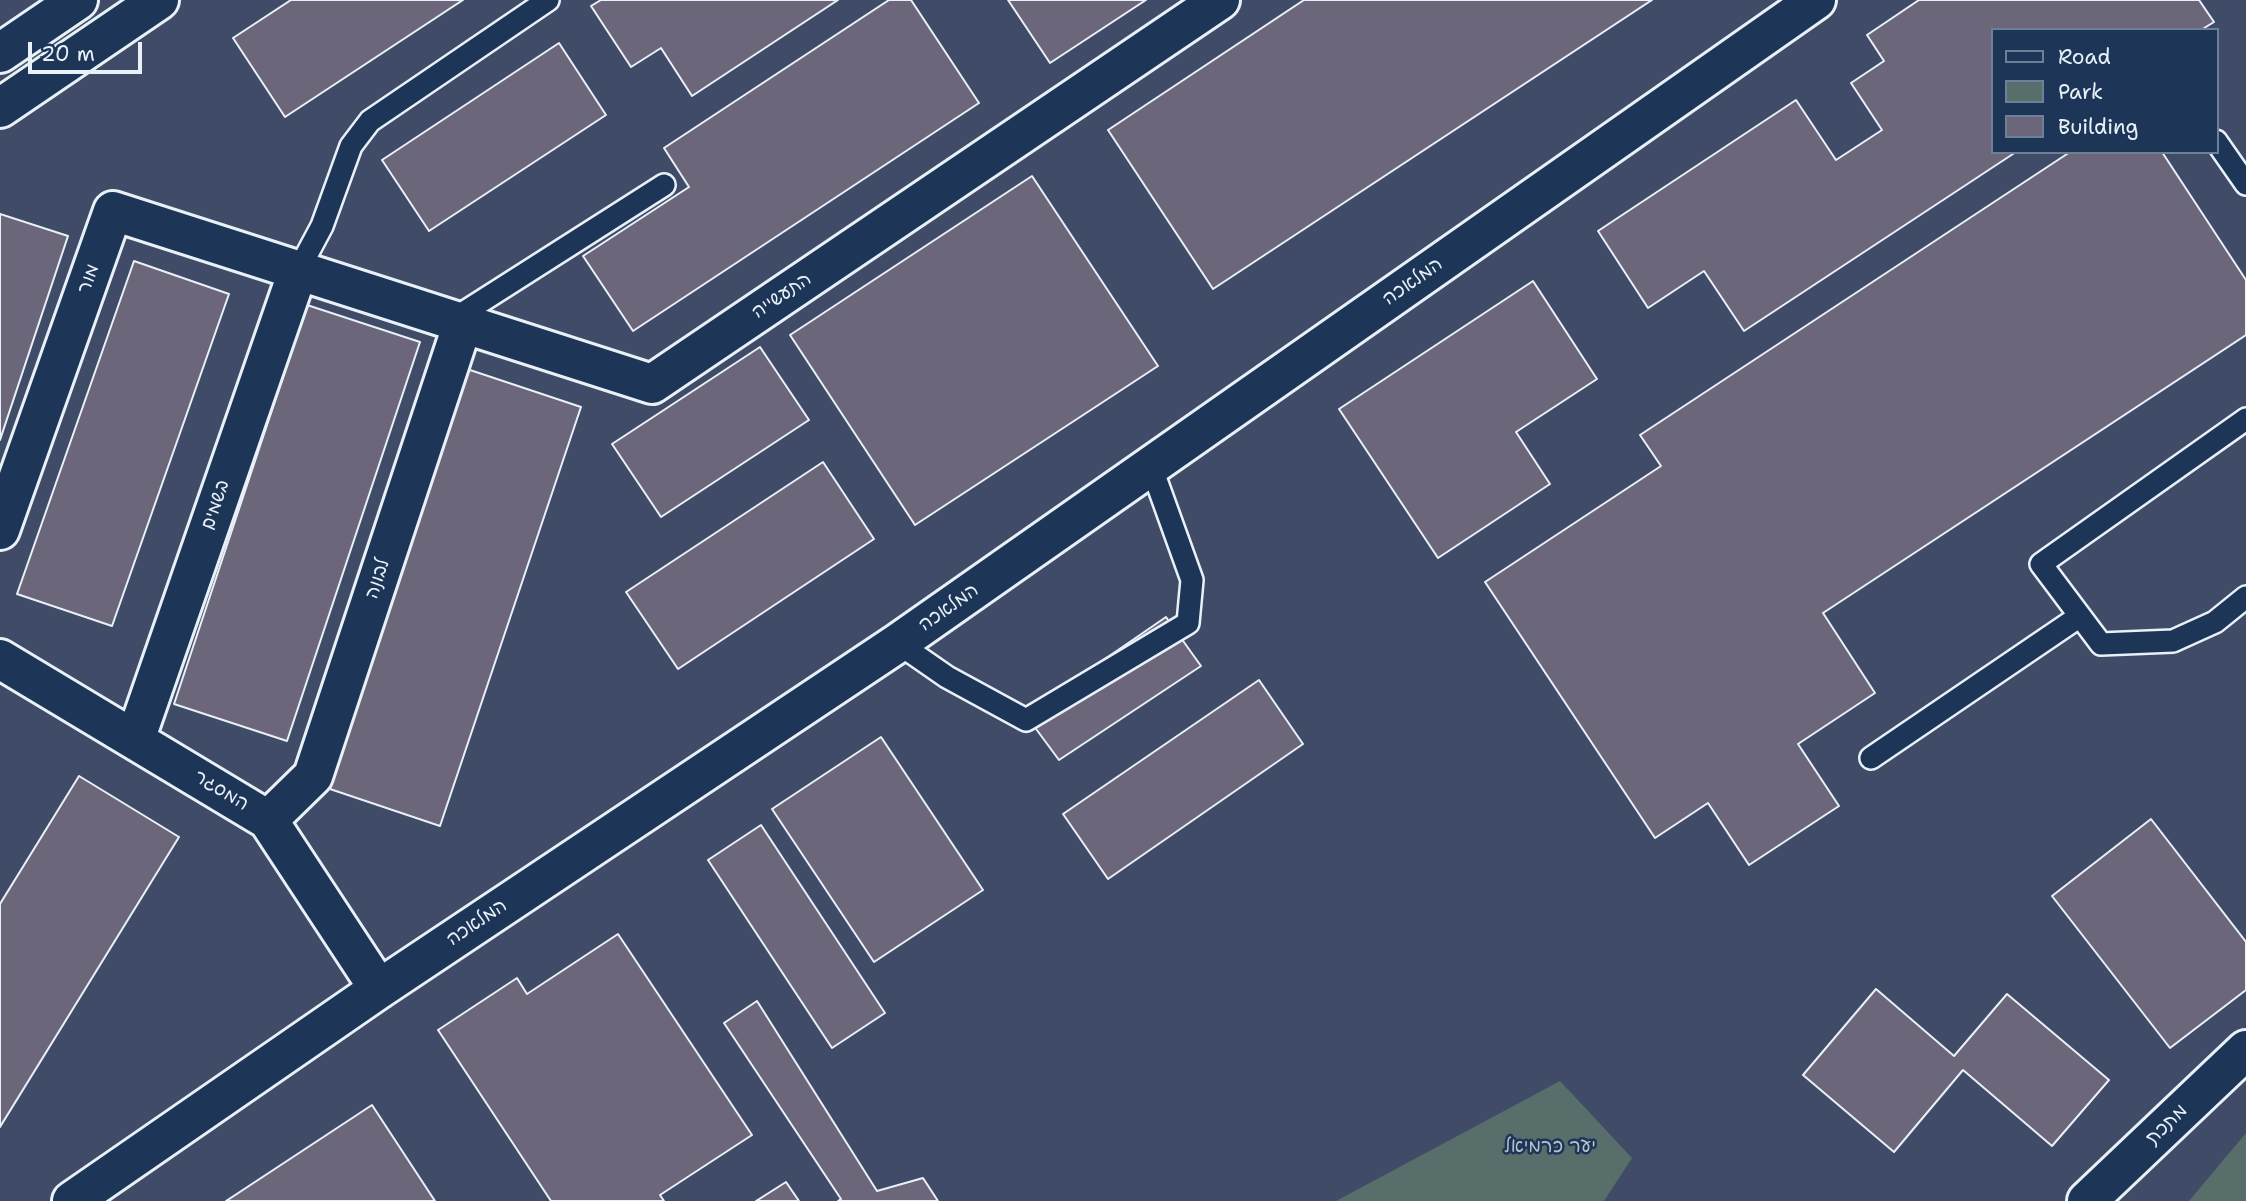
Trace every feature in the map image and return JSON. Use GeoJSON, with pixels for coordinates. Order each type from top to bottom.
{"type":"FeatureCollection","features":[{"type":"Feature","properties":{"kind":"street"},"geometry":{"type":"LineString","coordinates":[[0,53],[78,0]]}},
{"type":"Feature","properties":{"kind":"street"},"geometry":{"type":"LineString","coordinates":[[0,108],[159,0]]}},
{"type":"Feature","properties":{"kind":"street","name":"התעשייה"},"geometry":{"type":"LineString","coordinates":[[298,271],[652,384],[1220,0]]}},
{"type":"Feature","properties":{"kind":"street","name":"המלאכה"},"geometry":{"type":"LineString","coordinates":[[72,1201],[379,989],[898,643],[1816,0]]}},
{"type":"Feature","properties":{"kind":"street","name":"מור"},"geometry":{"type":"LineString","coordinates":[[0,530],[113,211],[298,271]]}},
{"type":"Feature","properties":{"kind":"street","name":"בשמים"},"geometry":{"type":"LineString","coordinates":[[135,740],[298,271]]}},
{"type":"Feature","properties":{"kind":"street","name":"לבונה"},"geometry":{"type":"LineString","coordinates":[[268,820],[313,776],[458,321]]}},
{"type":"Feature","properties":{"kind":"street","name":"המסגר"},"geometry":{"type":"LineString","coordinates":[[0,659],[268,820],[379,989]]}},
{"type":"Feature","properties":{"kind":"street","name":"מתכת"},"geometry":{"type":"LineString","coordinates":[[2087,1201],[2246,1050]]}},
{"type":"Feature","properties":{"kind":"lane"},"geometry":{"type":"LineString","coordinates":[[298,271],[322,226],[351,146],[370,121],[548,0]]}},
{"type":"Feature","properties":{"kind":"lane"},"geometry":{"type":"LineString","coordinates":[[2218,144],[2246,184]]}},
{"type":"Feature","properties":{"kind":"lane"},"geometry":{"type":"LineString","coordinates":[[458,321],[664,185]]}},
{"type":"Feature","properties":{"kind":"lane"},"geometry":{"type":"LineString","coordinates":[[2246,419],[2041,564],[2101,644],[2173,641],[2215,622],[2246,597]]}},
{"type":"Feature","properties":{"kind":"lane"},"geometry":{"type":"LineString","coordinates":[[898,643],[947,677],[1026,720],[1188,623],[1192,580],[1151,466]]}},
{"type":"Feature","properties":{"kind":"lane"},"geometry":{"type":"LineString","coordinates":[[1871,758],[2080,616]]}},
{"type":"Feature","properties":{"kind":"shaded area"},"geometry":{"type":"Polygon","coordinates":[[[0,0],[2246,0],[2246,1201],[0,1201],[0,0]]]}},
{"type":"Feature","properties":{"kind":"green space","name":"יער כרמיאל"},"geometry":{"type":"Polygon","coordinates":[[[1560,1081],[1632,1158],[1604,1201],[1336,1201],[1560,1081]]]}},
{"type":"Feature","properties":{"kind":"green space"},"geometry":{"type":"Polygon","coordinates":[[[2246,1133],[2246,1201],[2189,1201],[2246,1133]]]}},
{"type":"Feature","properties":{"kind":"building"},"geometry":{"type":"Polygon","coordinates":[[[291,0],[463,0],[285,117],[233,38],[291,0]]]}},
{"type":"Feature","properties":{"kind":"building"},"geometry":{"type":"Polygon","coordinates":[[[601,0],[838,0],[692,96],[661,48],[631,67],[591,6],[601,0]]]}},
{"type":"Feature","properties":{"kind":"building"},"geometry":{"type":"Polygon","coordinates":[[[889,0],[911,0],[979,103],[633,331],[583,256],[689,187],[664,148],[889,0]]]}},
{"type":"Feature","properties":{"kind":"building"},"geometry":{"type":"Polygon","coordinates":[[[1008,0],[1146,0],[1050,63],[1008,0]]]}},
{"type":"Feature","properties":{"kind":"building"},"geometry":{"type":"Polygon","coordinates":[[[1304,0],[1652,0],[1213,289],[1108,130],[1304,0]]]}},
{"type":"Feature","properties":{"kind":"building"},"geometry":{"type":"Polygon","coordinates":[[[1919,0],[2199,0],[2214,22],[2204,28],[1990,28],[1990,154],[2013,154],[1744,331],[1704,271],[1648,308],[1598,231],[1796,100],[1836,160],[1882,130],[1851,83],[1884,61],[1867,35],[1919,0]]]}},
{"type":"Feature","properties":{"kind":"building"},"geometry":{"type":"Polygon","coordinates":[[[559,43],[606,115],[429,231],[382,160],[559,43]]]}},
{"type":"Feature","properties":{"kind":"building"},"geometry":{"type":"Polygon","coordinates":[[[2067,154],[2163,154],[2246,280],[2246,335],[1823,613],[1875,693],[1798,744],[1839,806],[1749,865],[1708,803],[1655,838],[1485,582],[1661,466],[1640,435],[2067,154]]]}},
{"type":"Feature","properties":{"kind":"building"},"geometry":{"type":"Polygon","coordinates":[[[1032,176],[1158,366],[915,525],[790,335],[1032,176]]]}},
{"type":"Feature","properties":{"kind":"building"},"geometry":{"type":"Polygon","coordinates":[[[0,214],[68,236],[0,440],[0,214]]]}},
{"type":"Feature","properties":{"kind":"building"},"geometry":{"type":"Polygon","coordinates":[[[134,261],[229,294],[112,626],[17,594],[134,261]]]}},
{"type":"Feature","properties":{"kind":"building"},"geometry":{"type":"Polygon","coordinates":[[[1533,281],[1597,379],[1516,432],[1550,484],[1438,558],[1339,409],[1533,281]]]}},
{"type":"Feature","properties":{"kind":"building"},"geometry":{"type":"Polygon","coordinates":[[[307,305],[420,342],[287,741],[174,704],[307,305]]]}},
{"type":"Feature","properties":{"kind":"building"},"geometry":{"type":"Polygon","coordinates":[[[760,347],[809,420],[661,517],[612,444],[760,347]]]}},
{"type":"Feature","properties":{"kind":"building"},"geometry":{"type":"Polygon","coordinates":[[[467,369],[581,407],[440,826],[327,788],[467,369]]]}},
{"type":"Feature","properties":{"kind":"building"},"geometry":{"type":"Polygon","coordinates":[[[823,462],[874,539],[678,669],[626,592],[823,462]]]}},
{"type":"Feature","properties":{"kind":"building"},"geometry":{"type":"Polygon","coordinates":[[[1166,617],[1201,666],[1059,760],[1025,714],[1166,617]]]}},
{"type":"Feature","properties":{"kind":"building"},"geometry":{"type":"Polygon","coordinates":[[[1259,680],[1303,744],[1108,879],[1063,814],[1259,680]]]}},
{"type":"Feature","properties":{"kind":"building"},"geometry":{"type":"Polygon","coordinates":[[[881,737],[983,890],[874,962],[772,809],[881,737]]]}},
{"type":"Feature","properties":{"kind":"building"},"geometry":{"type":"Polygon","coordinates":[[[79,776],[179,837],[0,1127],[0,904],[79,776]]]}},
{"type":"Feature","properties":{"kind":"building"},"geometry":{"type":"Polygon","coordinates":[[[2151,819],[2246,942],[2246,990],[2170,1048],[2052,896],[2151,819]]]}},
{"type":"Feature","properties":{"kind":"building"},"geometry":{"type":"Polygon","coordinates":[[[761,825],[885,1013],[832,1048],[708,860],[761,825]]]}},
{"type":"Feature","properties":{"kind":"building"},"geometry":{"type":"Polygon","coordinates":[[[618,934],[752,1135],[660,1195],[664,1201],[551,1201],[438,1030],[517,978],[527,994],[618,934]]]}},
{"type":"Feature","properties":{"kind":"building"},"geometry":{"type":"Polygon","coordinates":[[[1876,989],[1954,1056],[2007,994],[2109,1080],[2052,1146],[1963,1070],[1894,1152],[1803,1075],[1876,989]]]}},
{"type":"Feature","properties":{"kind":"building"},"geometry":{"type":"Polygon","coordinates":[[[757,1001],[877,1191],[923,1178],[938,1201],[838,1201],[841,1199],[724,1023],[757,1001]]]}},
{"type":"Feature","properties":{"kind":"building"},"geometry":{"type":"Polygon","coordinates":[[[372,1105],[435,1201],[226,1201],[372,1105]]]}},
{"type":"Feature","properties":{"kind":"building"},"geometry":{"type":"Polygon","coordinates":[[[786,1182],[799,1201],[756,1201],[786,1182]]]}}]}
